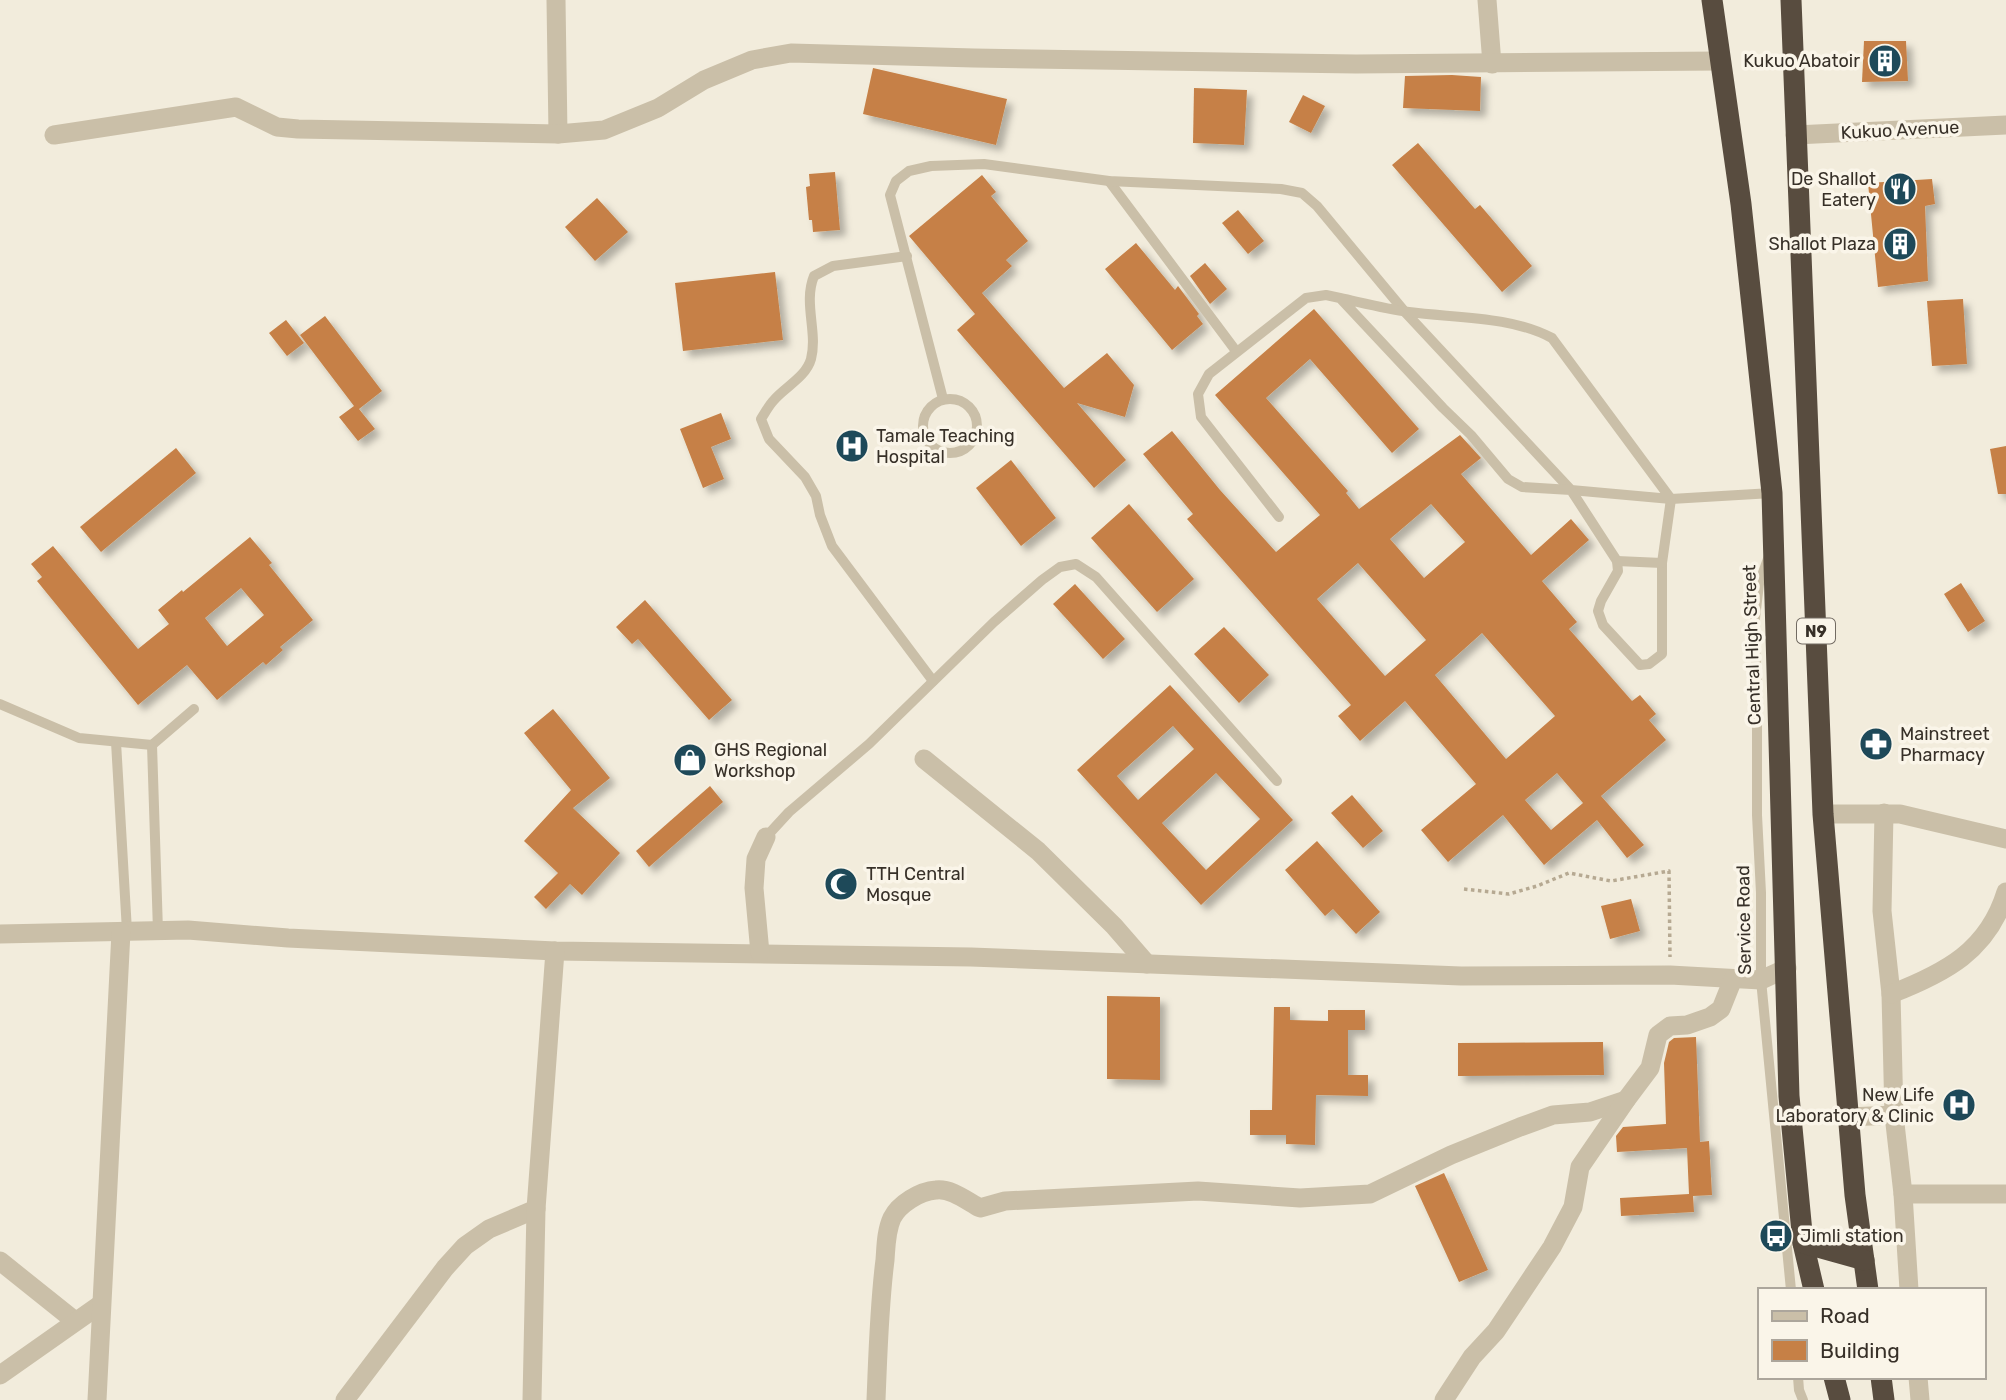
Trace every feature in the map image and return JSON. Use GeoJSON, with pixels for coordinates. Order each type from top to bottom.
{"type":"FeatureCollection","features":[{"type":"Feature","properties":{"kind":"highway","name":"Central High Street"},"geometry":{"type":"LineString","coordinates":[[1712,0],[1741,204],[1772,493],[1789,1096],[1803,1243],[1814,1288]]}},
{"type":"Feature","properties":{"kind":"highway","name":"N9"},"geometry":{"type":"LineString","coordinates":[[1791,0],[1823,814],[1848,1117],[1868,1288]]}},
{"type":"Feature","properties":{"kind":"highway"},"geometry":{"type":"LineString","coordinates":[[1803,1243],[1864,1260]]}},
{"type":"Feature","properties":{"kind":"highway"},"geometry":{"type":"LineString","coordinates":[[1835,1379],[1840,1400]]}},
{"type":"Feature","properties":{"kind":"highway"},"geometry":{"type":"LineString","coordinates":[[1881,1379],[1884,1400]]}},
{"type":"Feature","properties":{"kind":"street"},"geometry":{"type":"LineString","coordinates":[[556,0],[558,134]]}},
{"type":"Feature","properties":{"kind":"street"},"geometry":{"type":"LineString","coordinates":[[1487,0],[1492,64]]}},
{"type":"Feature","properties":{"kind":"street"},"geometry":{"type":"LineString","coordinates":[[54,135],[236,107],[276,127],[558,134],[604,130],[658,108],[704,80],[752,60],[791,53],[974,58],[1492,64],[1720,61]]}},
{"type":"Feature","properties":{"kind":"street","name":"Kukuo Avenue"},"geometry":{"type":"LineString","coordinates":[[1795,135],[2006,125]]}},
{"type":"Feature","properties":{"kind":"street"},"geometry":{"type":"LineString","coordinates":[[924,759],[1038,850],[1147,964]]}},
{"type":"Feature","properties":{"kind":"street"},"geometry":{"type":"LineString","coordinates":[[1884,813],[1882,911],[1891,994],[1894,1115],[1903,1194],[1909,1288]]}},
{"type":"Feature","properties":{"kind":"street"},"geometry":{"type":"LineString","coordinates":[[1823,814],[1900,814],[2006,839]]}},
{"type":"Feature","properties":{"kind":"street"},"geometry":{"type":"LineString","coordinates":[[760,953],[754,878],[756,859],[766,837]]}},
{"type":"Feature","properties":{"kind":"street"},"geometry":{"type":"LineString","coordinates":[[1891,994],[1927,980],[1956,964],[1993,923],[2006,892]]}},
{"type":"Feature","properties":{"kind":"street"},"geometry":{"type":"LineString","coordinates":[[0,934],[188,930],[288,938],[555,951],[971,957],[1461,976],[1670,975],[1761,981],[1787,968]]}},
{"type":"Feature","properties":{"kind":"street"},"geometry":{"type":"LineString","coordinates":[[97,1400],[124,932]]}},
{"type":"Feature","properties":{"kind":"street"},"geometry":{"type":"LineString","coordinates":[[532,1400],[536,1209],[555,951]]}},
{"type":"Feature","properties":{"kind":"street"},"geometry":{"type":"LineString","coordinates":[[1444,1400],[1472,1357],[1496,1331],[1552,1247],[1573,1207],[1580,1167],[1650,1068],[1658,1035],[1671,1026],[1687,1025],[1710,1017],[1721,1009],[1733,979]]}},
{"type":"Feature","properties":{"kind":"street"},"geometry":{"type":"LineString","coordinates":[[876,1400],[879,1318],[888,1230],[892,1216],[919,1194],[937,1189],[956,1194],[980,1208],[1005,1201],[1198,1191],[1300,1198],[1370,1194],[1451,1155],[1520,1127],[1553,1115],[1590,1112],[1626,1100]]}},
{"type":"Feature","properties":{"kind":"street"},"geometry":{"type":"LineString","coordinates":[[1848,1117],[1894,1115]]}},
{"type":"Feature","properties":{"kind":"street"},"geometry":{"type":"LineString","coordinates":[[1903,1194],[2006,1194]]}},
{"type":"Feature","properties":{"kind":"street"},"geometry":{"type":"LineString","coordinates":[[345,1400],[445,1268],[465,1247],[489,1229],[536,1209]]}},
{"type":"Feature","properties":{"kind":"street"},"geometry":{"type":"LineString","coordinates":[[0,1261],[75,1321]]}},
{"type":"Feature","properties":{"kind":"street"},"geometry":{"type":"LineString","coordinates":[[0,1375],[101,1304]]}},
{"type":"Feature","properties":{"kind":"street"},"geometry":{"type":"LineString","coordinates":[[1918,1379],[1920,1400]]}},
{"type":"Feature","properties":{"kind":"lane"},"geometry":{"type":"LineString","coordinates":[[943,399],[890,195],[896,181],[909,171],[931,166],[984,164],[1109,181],[1282,189],[1302,193],[1317,205],[1405,312],[1571,490],[1617,561],[1618,571],[1598,611],[1603,625],[1640,665],[1649,664],[1661,654],[1662,562],[1671,499],[1552,338],[1538,330],[1517,325],[1405,312],[1326,295],[1306,298],[1209,373],[1198,394],[1201,418],[1279,517]]}},
{"type":"Feature","properties":{"kind":"lane"},"geometry":{"type":"LineString","coordinates":[[1109,181],[1236,351]]}},
{"type":"Feature","properties":{"kind":"lane"},"geometry":{"type":"LineString","coordinates":[[907,256],[833,266],[814,276],[809,290],[811,359],[801,375],[773,400],[761,419],[769,439],[805,477],[817,496],[820,515],[832,546],[933,681]]}},
{"type":"Feature","properties":{"kind":"lane"},"geometry":{"type":"LineString","coordinates":[[1340,298],[1471,435],[1508,479],[1522,487],[1671,499],[1772,493]]}},
{"type":"Feature","properties":{"kind":"lane"},"geometry":{"type":"LineString","coordinates":[[943,399],[963,402],[970,408],[977,423],[974,440],[962,451],[953,454],[930,445],[923,429],[926,413],[931,406],[943,399]]}},
{"type":"Feature","properties":{"kind":"lane","name":"Service Road"},"geometry":{"type":"LineString","coordinates":[[1772,550],[1763,567],[1759,584],[1754,627],[1757,682],[1756,815],[1761,893],[1761,981],[1791,1288]]}},
{"type":"Feature","properties":{"kind":"lane"},"geometry":{"type":"LineString","coordinates":[[1617,561],[1662,562]]}},
{"type":"Feature","properties":{"kind":"lane"},"geometry":{"type":"LineString","coordinates":[[766,837],[789,812],[869,744],[994,622],[1060,567],[1076,564],[1096,577],[1277,781]]}},
{"type":"Feature","properties":{"kind":"lane"},"geometry":{"type":"LineString","coordinates":[[0,704],[79,738],[152,745],[194,709]]}},
{"type":"Feature","properties":{"kind":"lane"},"geometry":{"type":"LineString","coordinates":[[116,742],[124,932]]}},
{"type":"Feature","properties":{"kind":"lane"},"geometry":{"type":"LineString","coordinates":[[152,745],[158,931]]}},
{"type":"Feature","properties":{"kind":"lane"},"geometry":{"type":"LineString","coordinates":[[1798,1379],[1803,1400]]}},
{"type":"Feature","properties":{"kind":"path"},"geometry":{"type":"LineString","coordinates":[[1464,889],[1508,894],[1569,873],[1611,881],[1668,871],[1670,975]]}},
{"type":"Feature","properties":{"kind":"building","name":"Kukuo Abatoir"},"geometry":{"type":"Polygon","coordinates":[[[1864,41],[1906,41],[1908,81],[1862,82],[1864,41]]]}},
{"type":"Feature","properties":{"kind":"building"},"geometry":{"type":"Polygon","coordinates":[[[873,68],[1007,99],[996,145],[863,114],[873,68]]]}},
{"type":"Feature","properties":{"kind":"building"},"geometry":{"type":"Polygon","coordinates":[[[1405,76],[1481,77],[1480,111],[1403,108],[1405,76]]]}},
{"type":"Feature","properties":{"kind":"building"},"geometry":{"type":"Polygon","coordinates":[[[1194,88],[1247,90],[1244,145],[1193,143],[1194,88]]]}},
{"type":"Feature","properties":{"kind":"building"},"geometry":{"type":"Polygon","coordinates":[[[1303,95],[1325,106],[1311,133],[1289,122],[1303,95]]]}},
{"type":"Feature","properties":{"kind":"building"},"geometry":{"type":"Polygon","coordinates":[[[1418,143],[1475,209],[1480,205],[1532,266],[1502,292],[1392,165],[1418,143]]]}},
{"type":"Feature","properties":{"kind":"building"},"geometry":{"type":"Polygon","coordinates":[[[835,172],[840,230],[813,232],[812,220],[809,220],[806,187],[810,186],[809,174],[835,172]]]}},
{"type":"Feature","properties":{"kind":"building"},"geometry":{"type":"Polygon","coordinates":[[[982,175],[996,192],[991,196],[1028,241],[1006,260],[1012,266],[982,293],[1064,388],[1107,353],[1134,385],[1125,417],[1077,403],[1126,460],[1094,488],[957,330],[975,314],[909,236],[982,175]]]}},
{"type":"Feature","properties":{"kind":"building","name":"Shallot Plaza"},"geometry":{"type":"Polygon","coordinates":[[[1932,179],[1935,204],[1925,206],[1928,281],[1878,287],[1868,183],[1932,179]]]}},
{"type":"Feature","properties":{"kind":"building"},"geometry":{"type":"Polygon","coordinates":[[[597,198],[628,232],[595,261],[565,227],[597,198]]]}},
{"type":"Feature","properties":{"kind":"building"},"geometry":{"type":"Polygon","coordinates":[[[1238,210],[1264,241],[1248,254],[1222,223],[1238,210]]]}},
{"type":"Feature","properties":{"kind":"building"},"geometry":{"type":"Polygon","coordinates":[[[1136,243],[1175,290],[1178,286],[1199,314],[1197,316],[1203,324],[1172,350],[1105,269],[1136,243]]]}},
{"type":"Feature","properties":{"kind":"building"},"geometry":{"type":"Polygon","coordinates":[[[1205,263],[1227,289],[1210,304],[1190,276],[1205,263]]]}},
{"type":"Feature","properties":{"kind":"building"},"geometry":{"type":"Polygon","coordinates":[[[775,272],[783,340],[683,351],[675,283],[775,272]]]}},
{"type":"Feature","properties":{"kind":"building"},"geometry":{"type":"Polygon","coordinates":[[[1963,299],[1967,364],[1932,366],[1927,301],[1963,299]]]}},
{"type":"Feature","properties":{"kind":"building"},"geometry":{"type":"Polygon","coordinates":[[[1314,309],[1419,429],[1392,453],[1310,359],[1266,398],[1348,491],[1346,493],[1359,509],[1460,435],[1481,458],[1461,474],[1531,555],[1571,519],[1589,540],[1542,581],[1577,622],[1569,629],[1632,701],[1640,695],[1656,714],[1649,720],[1666,740],[1601,796],[1644,845],[1627,858],[1597,820],[1544,865],[1503,815],[1448,862],[1421,830],[1476,784],[1405,701],[1360,741],[1338,716],[1351,705],[1187,519],[1193,514],[1143,454],[1172,431],[1276,552],[1320,515],[1215,395],[1314,309]],[[1431,504],[1390,539],[1424,578],[1465,542],[1431,504]],[[1358,563],[1317,599],[1385,676],[1426,640],[1358,563]],[[1482,633],[1435,675],[1506,759],[1555,716],[1482,633]],[[1557,773],[1525,800],[1551,830],[1583,803],[1557,773]]]}},
{"type":"Feature","properties":{"kind":"building"},"geometry":{"type":"Polygon","coordinates":[[[325,316],[382,391],[359,409],[375,429],[358,441],[339,417],[354,406],[300,335],[325,316]]]}},
{"type":"Feature","properties":{"kind":"building"},"geometry":{"type":"Polygon","coordinates":[[[286,320],[304,343],[287,356],[269,333],[286,320]]]}},
{"type":"Feature","properties":{"kind":"building"},"geometry":{"type":"Polygon","coordinates":[[[721,413],[731,439],[711,447],[724,479],[703,488],[680,429],[721,413]]]}},
{"type":"Feature","properties":{"kind":"building"},"geometry":{"type":"Polygon","coordinates":[[[2006,446],[2006,494],[1998,494],[1990,449],[2006,446]]]}},
{"type":"Feature","properties":{"kind":"building"},"geometry":{"type":"Polygon","coordinates":[[[176,448],[196,473],[101,552],[80,527],[176,448]]]}},
{"type":"Feature","properties":{"kind":"building"},"geometry":{"type":"Polygon","coordinates":[[[1011,460],[1056,518],[1021,546],[976,488],[1011,460]]]}},
{"type":"Feature","properties":{"kind":"building"},"geometry":{"type":"Polygon","coordinates":[[[1129,504],[1194,579],[1157,612],[1091,538],[1129,504]]]}},
{"type":"Feature","properties":{"kind":"building"},"geometry":{"type":"Polygon","coordinates":[[[250,537],[313,620],[280,647],[283,650],[266,665],[263,662],[217,700],[187,665],[138,705],[37,581],[42,577],[31,564],[53,546],[138,649],[169,624],[158,610],[182,590],[183,592],[250,537]],[[241,588],[205,618],[227,646],[264,615],[241,588]]]}},
{"type":"Feature","properties":{"kind":"building"},"geometry":{"type":"Polygon","coordinates":[[[1961,583],[1985,621],[1968,632],[1944,594],[1961,583]]]}},
{"type":"Feature","properties":{"kind":"building"},"geometry":{"type":"Polygon","coordinates":[[[1075,584],[1125,639],[1103,659],[1053,604],[1075,584]]]}},
{"type":"Feature","properties":{"kind":"building"},"geometry":{"type":"Polygon","coordinates":[[[645,600],[732,700],[709,720],[638,639],[632,644],[616,627],[645,600]]]}},
{"type":"Feature","properties":{"kind":"building"},"geometry":{"type":"Polygon","coordinates":[[[1224,627],[1269,675],[1239,703],[1194,654],[1224,627]]]}},
{"type":"Feature","properties":{"kind":"building"},"geometry":{"type":"Polygon","coordinates":[[[1170,685],[1293,820],[1201,905],[1077,770],[1170,685]],[[1173,726],[1117,776],[1138,800],[1194,749],[1173,726]],[[1216,773],[1162,823],[1206,870],[1260,819],[1216,773]]]}},
{"type":"Feature","properties":{"kind":"building"},"geometry":{"type":"Polygon","coordinates":[[[553,709],[610,778],[573,808],[620,853],[582,895],[570,884],[546,909],[534,897],[558,873],[524,841],[571,790],[524,733],[553,709]]]}},
{"type":"Feature","properties":{"kind":"building"},"geometry":{"type":"Polygon","coordinates":[[[710,786],[723,802],[649,867],[636,851],[710,786]]]}},
{"type":"Feature","properties":{"kind":"building"},"geometry":{"type":"Polygon","coordinates":[[[1352,795],[1383,831],[1363,848],[1331,813],[1352,795]]]}},
{"type":"Feature","properties":{"kind":"building"},"geometry":{"type":"Polygon","coordinates":[[[1317,841],[1380,912],[1356,934],[1333,909],[1325,916],[1285,870],[1317,841]]]}},
{"type":"Feature","properties":{"kind":"building"},"geometry":{"type":"Polygon","coordinates":[[[1631,899],[1640,931],[1610,939],[1601,906],[1631,899]]]}},
{"type":"Feature","properties":{"kind":"building"},"geometry":{"type":"Polygon","coordinates":[[[1107,996],[1160,997],[1160,1080],[1107,1079],[1107,996]]]}},
{"type":"Feature","properties":{"kind":"building"},"geometry":{"type":"Polygon","coordinates":[[[1274,1007],[1290,1007],[1290,1020],[1328,1021],[1328,1010],[1365,1010],[1365,1030],[1348,1030],[1348,1075],[1368,1075],[1368,1096],[1316,1095],[1315,1145],[1286,1144],[1286,1135],[1250,1135],[1250,1110],[1272,1110],[1274,1007]]]}},
{"type":"Feature","properties":{"kind":"building"},"geometry":{"type":"Polygon","coordinates":[[[1696,1037],[1700,1142],[1709,1141],[1712,1195],[1693,1196],[1694,1212],[1621,1216],[1620,1198],[1689,1194],[1687,1148],[1617,1152],[1616,1136],[1623,1127],[1666,1124],[1664,1063],[1669,1042],[1674,1038],[1696,1037]]]}},
{"type":"Feature","properties":{"kind":"building"},"geometry":{"type":"Polygon","coordinates":[[[1603,1042],[1604,1075],[1458,1076],[1458,1043],[1603,1042]]]}},
{"type":"Feature","properties":{"kind":"building"},"geometry":{"type":"Polygon","coordinates":[[[1444,1173],[1488,1270],[1459,1282],[1415,1186],[1444,1173]]]}},
{"type":"Feature","properties":{"kind":"place","name":"Kukuo Abatoir"},"geometry":{"type":"Point","coordinates":[1885,61]}},
{"type":"Feature","properties":{"kind":"place","name":"De Shallot Eatery"},"geometry":{"type":"Point","coordinates":[1900,189]}},
{"type":"Feature","properties":{"kind":"place","name":"Shallot Plaza"},"geometry":{"type":"Point","coordinates":[1900,244]}},
{"type":"Feature","properties":{"kind":"place","name":"Tamale Teaching Hospital"},"geometry":{"type":"Point","coordinates":[852,446]}},
{"type":"Feature","properties":{"kind":"place","name":"Mainstreet Pharmacy"},"geometry":{"type":"Point","coordinates":[1876,744]}},
{"type":"Feature","properties":{"kind":"place","name":"GHS Regional Workshop"},"geometry":{"type":"Point","coordinates":[690,760]}},
{"type":"Feature","properties":{"kind":"place","name":"TTH Central Mosque"},"geometry":{"type":"Point","coordinates":[841,884]}},
{"type":"Feature","properties":{"kind":"place","name":"New Life Laboratory & Clinic"},"geometry":{"type":"Point","coordinates":[1959,1105]}},
{"type":"Feature","properties":{"kind":"place","name":"Jimli station"},"geometry":{"type":"Point","coordinates":[1776,1236]}}]}
